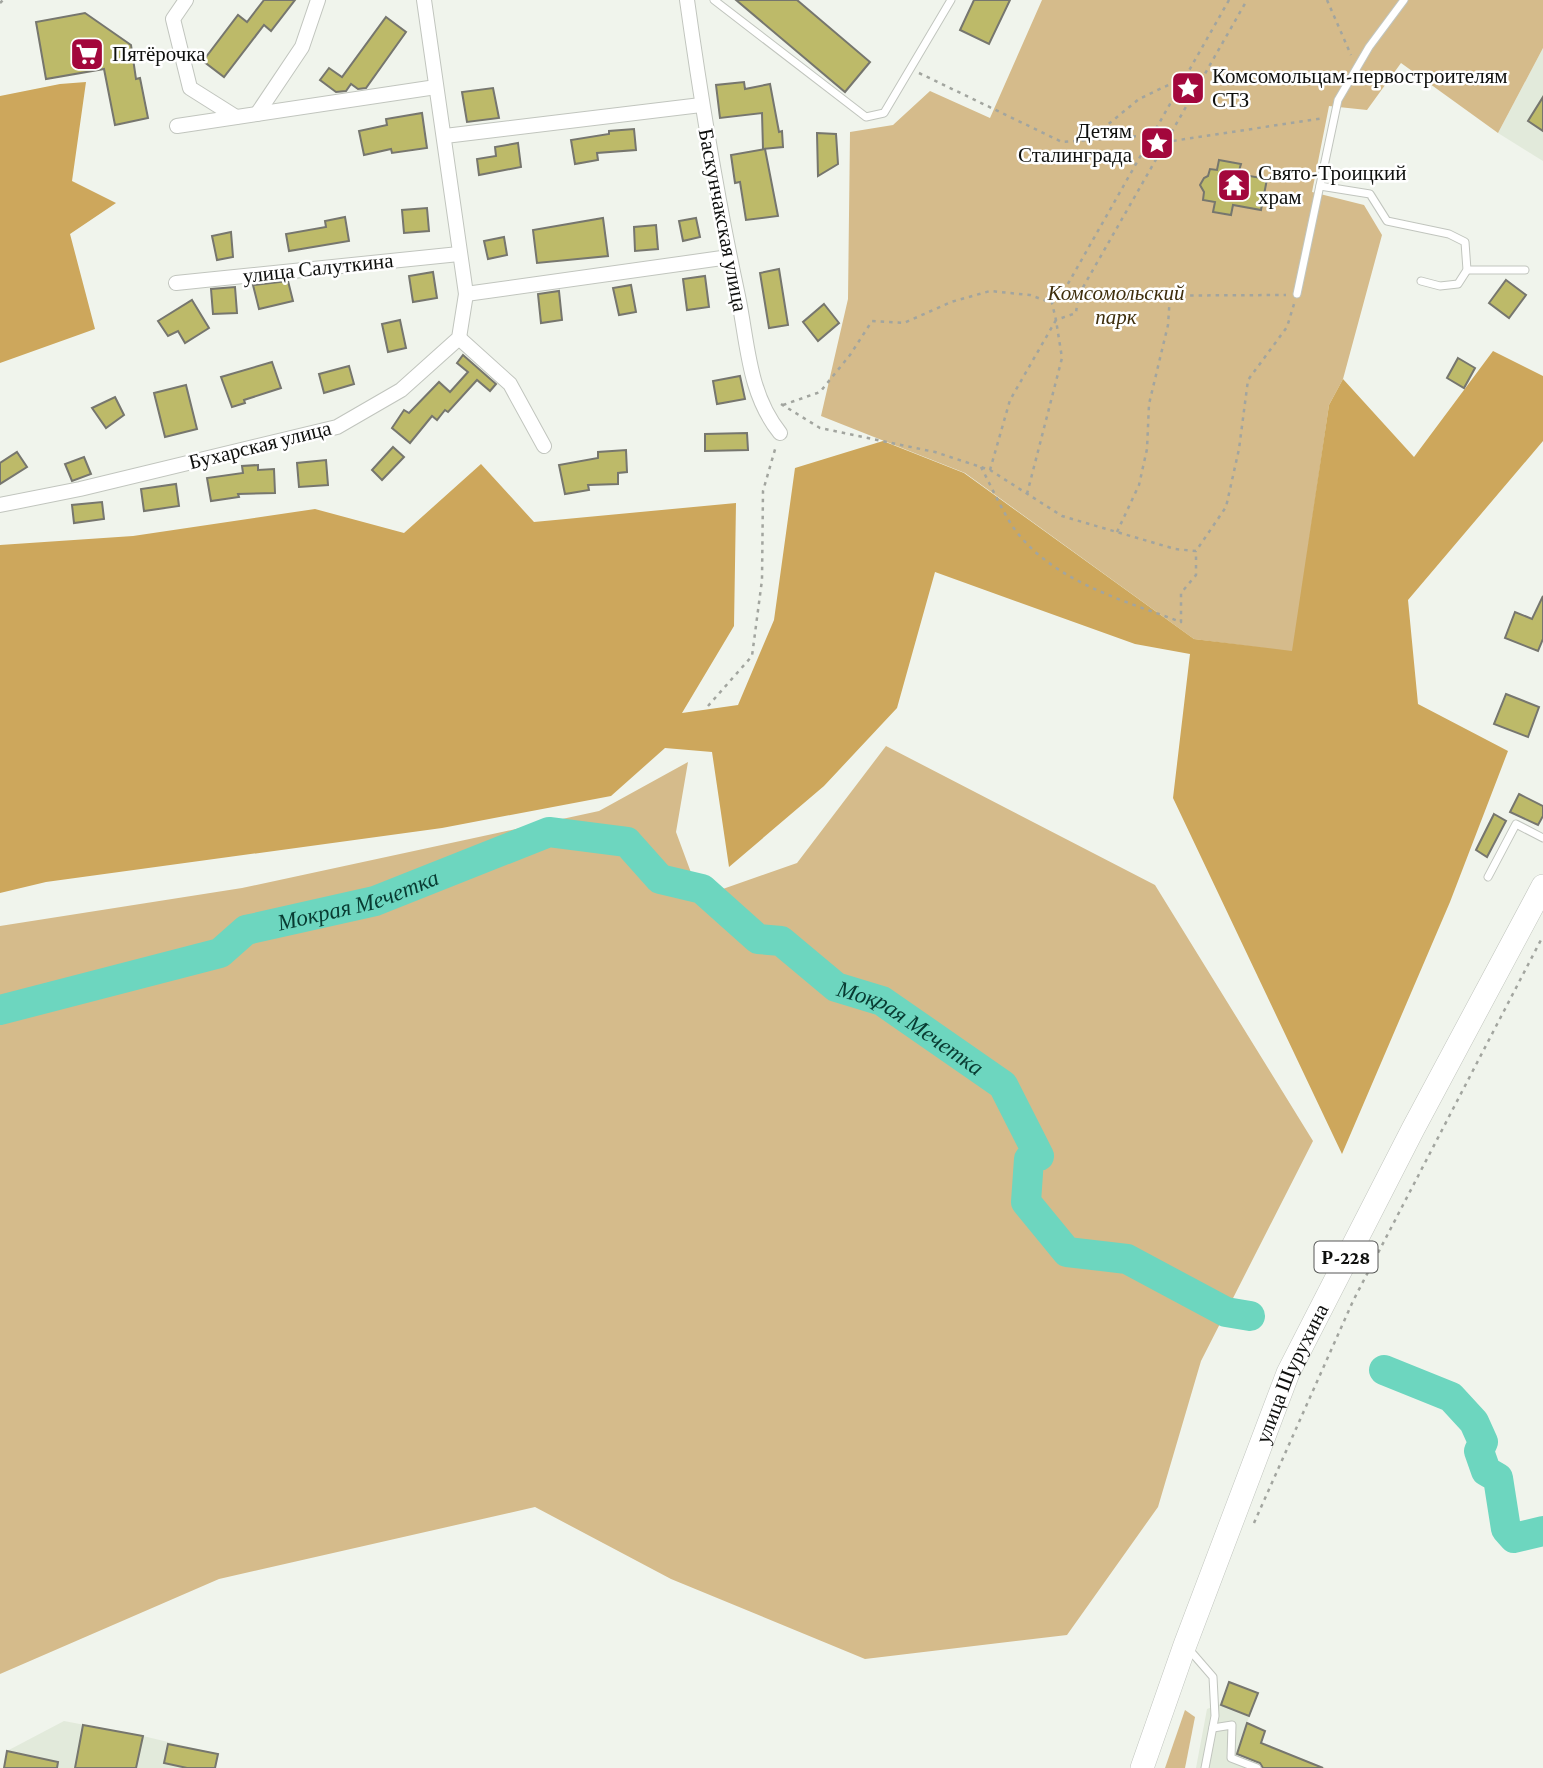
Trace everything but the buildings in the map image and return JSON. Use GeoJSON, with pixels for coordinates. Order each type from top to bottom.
{"type":"FeatureCollection","features":[{"type":"Feature","properties":{"kind":"highway","name":"улица Шурухина"},"geometry":{"type":"LineString","coordinates":[[1142,1768],[1185,1645],[1288,1373],[1412,1129],[1543,886]]}},
{"type":"Feature","properties":{"kind":"street"},"geometry":{"type":"LineString","coordinates":[[186,0],[173,19],[190,88],[236,117]]}},
{"type":"Feature","properties":{"kind":"street"},"geometry":{"type":"LineString","coordinates":[[257,114],[303,47],[318,0]]}},
{"type":"Feature","properties":{"kind":"street"},"geometry":{"type":"LineString","coordinates":[[424,0],[466,294],[459,338],[510,384],[544,446]]}},
{"type":"Feature","properties":{"kind":"street","name":"Баскунчакская улица"},"geometry":{"type":"LineString","coordinates":[[687,0],[701,105],[749,367],[770,420],[780,433]]}},
{"type":"Feature","properties":{"kind":"street"},"geometry":{"type":"LineString","coordinates":[[177,126],[436,87]]}},
{"type":"Feature","properties":{"kind":"street"},"geometry":{"type":"LineString","coordinates":[[445,136],[701,105]]}},
{"type":"Feature","properties":{"kind":"street","name":"улица Салуткина"},"geometry":{"type":"LineString","coordinates":[[176,283],[459,254]]}},
{"type":"Feature","properties":{"kind":"street"},"geometry":{"type":"LineString","coordinates":[[466,294],[729,257]]}},
{"type":"Feature","properties":{"kind":"street","name":"Бухарская улица"},"geometry":{"type":"LineString","coordinates":[[0,505],[80,489],[337,427],[401,390],[459,338]]}},
{"type":"Feature","properties":{"kind":"lane"},"geometry":{"type":"LineString","coordinates":[[714,0],[866,117],[884,113],[951,0]]}},
{"type":"Feature","properties":{"kind":"lane"},"geometry":{"type":"LineString","coordinates":[[1297,295],[1338,100],[1369,47],[1404,0]]}},
{"type":"Feature","properties":{"kind":"lane"},"geometry":{"type":"LineString","coordinates":[[1320,186],[1370,194],[1387,221],[1449,234],[1465,242],[1467,270],[1458,284],[1440,286],[1421,281]]}},
{"type":"Feature","properties":{"kind":"lane"},"geometry":{"type":"LineString","coordinates":[[1467,270],[1525,270]]}},
{"type":"Feature","properties":{"kind":"lane"},"geometry":{"type":"LineString","coordinates":[[1488,877],[1516,824],[1543,838]]}},
{"type":"Feature","properties":{"kind":"lane"},"geometry":{"type":"LineString","coordinates":[[1185,1645],[1213,1677],[1215,1716],[1205,1768]]}},
{"type":"Feature","properties":{"kind":"lane"},"geometry":{"type":"LineString","coordinates":[[1213,1728],[1232,1726],[1231,1758],[1257,1768]]}},
{"type":"Feature","properties":{"kind":"path"},"geometry":{"type":"LineString","coordinates":[[1052,303],[1065,289],[1229,0]]}},
{"type":"Feature","properties":{"kind":"path"},"geometry":{"type":"LineString","coordinates":[[990,470],[1010,400],[1056,320],[1076,313],[1078,296],[1247,0]]}},
{"type":"Feature","properties":{"kind":"path"},"geometry":{"type":"LineString","coordinates":[[1328,0],[1357,68]]}},
{"type":"Feature","properties":{"kind":"path"},"geometry":{"type":"LineString","coordinates":[[910,69],[1062,142],[1152,135],[1166,142],[1334,116]]}},
{"type":"Feature","properties":{"kind":"path"},"geometry":{"type":"LineString","coordinates":[[1089,140],[1139,99],[1185,77]]}},
{"type":"Feature","properties":{"kind":"path"},"geometry":{"type":"LineString","coordinates":[[1185,77],[1199,85]]}},
{"type":"Feature","properties":{"kind":"path"},"geometry":{"type":"LineString","coordinates":[[981,467],[1012,526],[1044,560],[1098,591],[1181,622],[1181,593],[1196,575],[1196,551],[1226,507],[1239,449],[1248,380],[1287,327],[1297,295],[1078,296],[1065,289]]}},
{"type":"Feature","properties":{"kind":"path"},"geometry":{"type":"LineString","coordinates":[[783,405],[820,392],[850,355],[872,321],[904,323],[951,302],[990,291],[1030,295],[1052,303]]}},
{"type":"Feature","properties":{"kind":"path"},"geometry":{"type":"LineString","coordinates":[[1116,532],[1142,473],[1147,450],[1149,404],[1168,325],[1170,295]]}},
{"type":"Feature","properties":{"kind":"path"},"geometry":{"type":"LineString","coordinates":[[1027,494],[1062,358],[1052,303]]}},
{"type":"Feature","properties":{"kind":"path"},"geometry":{"type":"LineString","coordinates":[[758,393],[820,428],[935,452],[990,470],[1062,516],[1175,549],[1196,551]]}},
{"type":"Feature","properties":{"kind":"path"},"geometry":{"type":"LineString","coordinates":[[708,706],[752,656],[762,580],[763,491],[780,433]]}},
{"type":"Feature","properties":{"kind":"path"},"geometry":{"type":"LineString","coordinates":[[1253,1524],[1353,1301],[1543,936]]}},
{"type":"Feature","properties":{"kind":"shaded area"},"geometry":{"type":"Polygon","coordinates":[[[1543,48],[1543,161],[1498,133],[1543,48]]]}},
{"type":"Feature","properties":{"kind":"shaded area"},"geometry":{"type":"Polygon","coordinates":[[[86,82],[72,181],[116,203],[70,234],[95,329],[0,363],[0,96],[60,84],[86,82]]]}},
{"type":"Feature","properties":{"kind":"shaded area"},"geometry":{"type":"Polygon","coordinates":[[[1493,351],[1543,376],[1543,441],[1408,600],[1418,704],[1508,751],[1450,902],[1342,1154],[1173,798],[1190,654],[1135,644],[935,572],[897,708],[824,786],[729,867],[712,752],[665,748],[611,796],[442,828],[46,882],[0,893],[0,545],[133,536],[315,509],[404,533],[481,464],[534,522],[736,503],[734,626],[682,713],[738,705],[774,620],[795,468],[883,441],[964,473],[1194,639],[1292,651],[1329,405],[1343,379],[1414,457],[1493,351]]]}},
{"type":"Feature","properties":{"kind":"shaded area"},"geometry":{"type":"Polygon","coordinates":[[[1229,1682],[1258,1693],[1247,1723],[1265,1731],[1261,1743],[1326,1768],[1196,1768],[1207,1709],[1220,1704],[1229,1682]]]}},
{"type":"Feature","properties":{"kind":"shaded area"},"geometry":{"type":"Polygon","coordinates":[[[64,1721],[218,1754],[215,1768],[4,1768],[7,1751],[64,1721]]]}},
{"type":"Feature","properties":{"kind":"green space","name":"Комсомольский парк"},"geometry":{"type":"Polygon","coordinates":[[[1042,0],[1543,0],[1543,48],[1498,133],[1401,63],[1367,110],[1329,106],[1312,192],[1364,205],[1382,235],[1343,379],[1329,405],[1293,652],[1194,639],[965,473],[821,416],[848,299],[850,132],[893,125],[930,91],[990,118],[1042,0]]]}},
{"type":"Feature","properties":{"kind":"green space"},"geometry":{"type":"Polygon","coordinates":[[[886,746],[1155,885],[1313,1141],[1201,1361],[1158,1507],[1067,1635],[865,1659],[671,1579],[535,1507],[219,1579],[0,1674],[0,926],[242,888],[599,811],[688,762],[676,832],[700,897],[797,863],[886,746]]]}},
{"type":"Feature","properties":{"kind":"green space"},"geometry":{"type":"Polygon","coordinates":[[[1185,1710],[1195,1717],[1185,1768],[1165,1768],[1185,1710]]]}},
{"type":"Feature","properties":{"kind":"waterway","name":"Мокрая Мечетка"},"geometry":{"type":"LineString","coordinates":[[0,1010],[220,953],[246,930],[375,901],[549,832],[627,842],[660,879],[702,889],[758,939],[781,941],[836,987],[882,1001],[1003,1085],[1039,1156],[1029,1159],[1026,1202],[1067,1252],[1127,1259],[1226,1312],[1250,1316]]}},
{"type":"Feature","properties":{"kind":"waterway","name":"Мокрая Мечетка"},"geometry":{"type":"LineString","coordinates":[[1384,1370],[1451,1397],[1474,1422],[1483,1442],[1479,1451],[1486,1471],[1498,1478],[1506,1529],[1514,1538],[1543,1531]]}},
{"type":"Feature","properties":{"kind":"place","name":"Пятёрочка"},"geometry":{"type":"Point","coordinates":[87,54]}},
{"type":"Feature","properties":{"kind":"place","name":"Комсомольцам-первостроителям СТЗ"},"geometry":{"type":"Point","coordinates":[1188,88]}},
{"type":"Feature","properties":{"kind":"place","name":"Детям Сталинграда"},"geometry":{"type":"Point","coordinates":[1157,143]}},
{"type":"Feature","properties":{"kind":"place","name":"Свято-Троицкий храм"},"geometry":{"type":"Point","coordinates":[1234,185]}}]}
